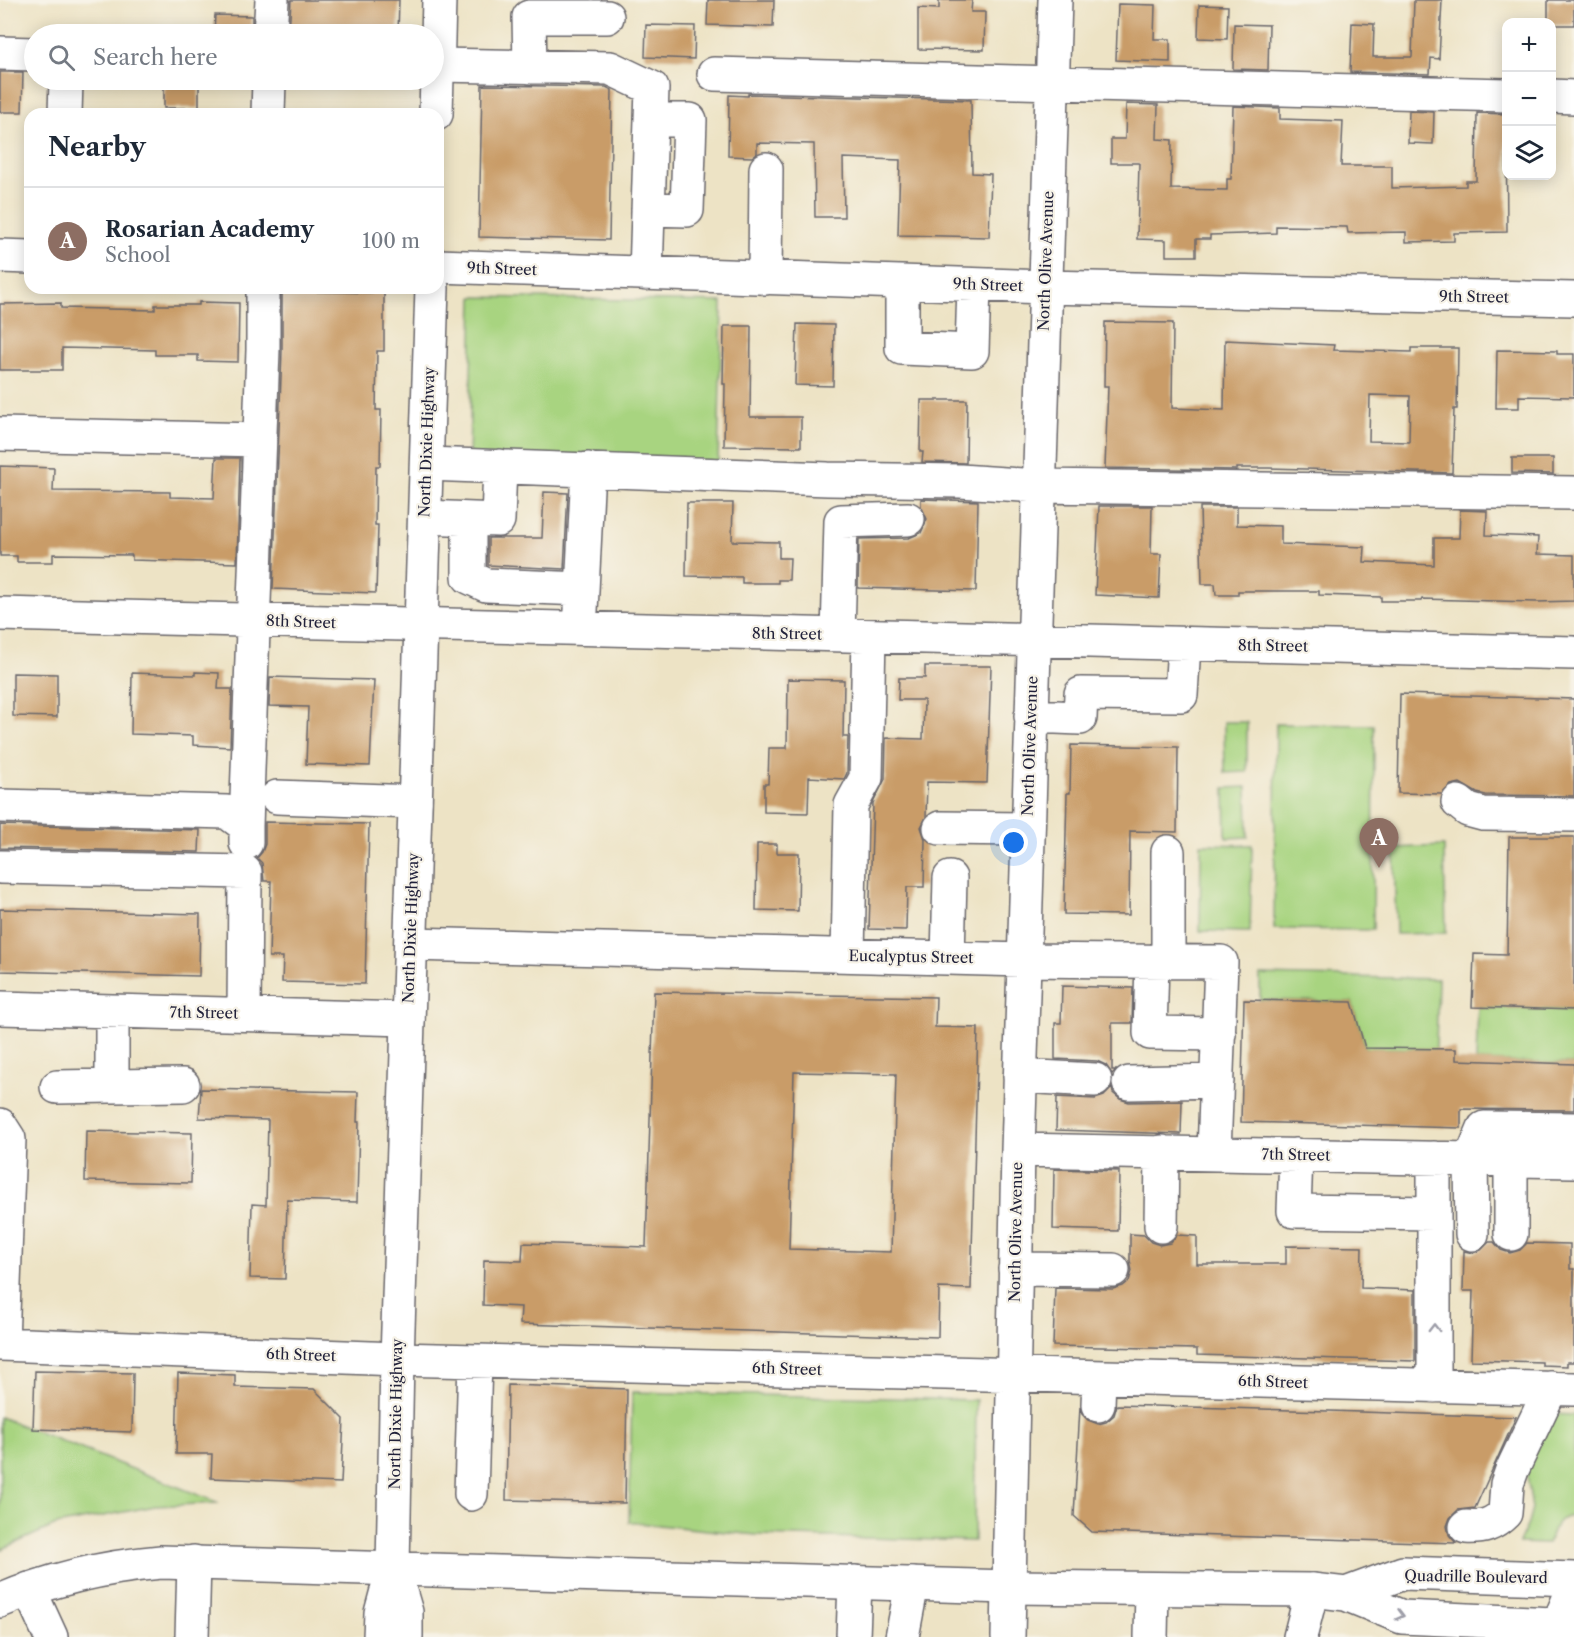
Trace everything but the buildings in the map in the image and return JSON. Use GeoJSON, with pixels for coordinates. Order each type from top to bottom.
{"type":"FeatureCollection","features":[{"type":"Feature","properties":{"kind":"street"},"geometry":{"type":"LineString","coordinates":[[271,24],[272,0]]}},
{"type":"Feature","properties":{"kind":"street"},"geometry":{"type":"LineString","coordinates":[[438,24],[439,0]]}},
{"type":"Feature","properties":{"kind":"street","name":"North Olive Avenue"},"geometry":{"type":"LineString","coordinates":[[1008,1637],[1030,716],[1055,0]]}},
{"type":"Feature","properties":{"kind":"street"},"geometry":{"type":"LineString","coordinates":[[530,67],[529,16],[607,16]]}},
{"type":"Feature","properties":{"kind":"street"},"geometry":{"type":"LineString","coordinates":[[0,53],[24,54]]}},
{"type":"Feature","properties":{"kind":"street"},"geometry":{"type":"LineString","coordinates":[[444,65],[610,68],[652,88],[651,120],[690,120],[687,210],[648,209],[646,274]]}},
{"type":"Feature","properties":{"kind":"street"},"geometry":{"type":"LineString","coordinates":[[714,74],[1502,95]]}},
{"type":"Feature","properties":{"kind":"street"},"geometry":{"type":"LineString","coordinates":[[65,108],[66,90]]}},
{"type":"Feature","properties":{"kind":"street"},"geometry":{"type":"LineString","coordinates":[[268,108],[269,90]]}},
{"type":"Feature","properties":{"kind":"street"},"geometry":{"type":"LineString","coordinates":[[436,90],[436,108]]}},
{"type":"Feature","properties":{"kind":"street"},"geometry":{"type":"LineString","coordinates":[[1556,96],[1574,97]]}},
{"type":"Feature","properties":{"kind":"street"},"geometry":{"type":"LineString","coordinates":[[765,278],[766,169]]}},
{"type":"Feature","properties":{"kind":"street"},"geometry":{"type":"LineString","coordinates":[[0,256],[24,257]]}},
{"type":"Feature","properties":{"kind":"street","name":"9th Street"},"geometry":{"type":"LineString","coordinates":[[444,266],[902,283],[1574,299]]}},
{"type":"Feature","properties":{"kind":"street"},"geometry":{"type":"LineString","coordinates":[[902,283],[902,348],[972,351],[974,285]]}},
{"type":"Feature","properties":{"kind":"street"},"geometry":{"type":"LineString","coordinates":[[244,1014],[246,826],[263,294]]}},
{"type":"Feature","properties":{"kind":"street","name":"North Dixie Highway"},"geometry":{"type":"LineString","coordinates":[[380,1637],[381,1613],[393,1568],[397,1359],[432,294]]}},
{"type":"Feature","properties":{"kind":"street"},"geometry":{"type":"LineString","coordinates":[[0,434],[259,441]]}},
{"type":"Feature","properties":{"kind":"street"},"geometry":{"type":"LineString","coordinates":[[427,464],[960,481],[1038,486],[1574,493]]}},
{"type":"Feature","properties":{"kind":"street"},"geometry":{"type":"LineString","coordinates":[[425,516],[498,520],[500,466]]}},
{"type":"Feature","properties":{"kind":"street"},"geometry":{"type":"LineString","coordinates":[[581,629],[588,469]]}},
{"type":"Feature","properties":{"kind":"street"},"geometry":{"type":"LineString","coordinates":[[469,519],[469,577],[486,585],[582,589]]}},
{"type":"Feature","properties":{"kind":"street"},"geometry":{"type":"LineString","coordinates":[[849,955],[851,805],[866,778],[854,636],[841,521],[908,519]]}},
{"type":"Feature","properties":{"kind":"street"},"geometry":{"type":"LineString","coordinates":[[525,587],[525,628]]}},
{"type":"Feature","properties":{"kind":"street","name":"8th Street"},"geometry":{"type":"LineString","coordinates":[[0,614],[1574,654]]}},
{"type":"Feature","properties":{"kind":"street"},"geometry":{"type":"LineString","coordinates":[[1030,716],[1080,717],[1081,694],[1181,695],[1184,644]]}},
{"type":"Feature","properties":{"kind":"street"},"geometry":{"type":"LineString","coordinates":[[277,797],[416,802]]}},
{"type":"Feature","properties":{"kind":"street"},"geometry":{"type":"LineString","coordinates":[[1458,802],[1468,810],[1483,814],[1574,815]]}},
{"type":"Feature","properties":{"kind":"street"},"geometry":{"type":"LineString","coordinates":[[0,806],[227,812],[246,826]]}},
{"type":"Feature","properties":{"kind":"street"},"geometry":{"type":"LineString","coordinates":[[940,828],[1028,829]]}},
{"type":"Feature","properties":{"kind":"street"},"geometry":{"type":"LineString","coordinates":[[1168,852],[1160,962],[1150,1032],[1219,1034]]}},
{"type":"Feature","properties":{"kind":"street"},"geometry":{"type":"LineString","coordinates":[[0,867],[245,873]]}},
{"type":"Feature","properties":{"kind":"street"},"geometry":{"type":"LineString","coordinates":[[948,958],[951,878]]}},
{"type":"Feature","properties":{"kind":"street","name":"Eucalyptus Street"},"geometry":{"type":"LineString","coordinates":[[411,944],[1024,960],[1221,962],[1214,1153]]}},
{"type":"Feature","properties":{"kind":"street","name":"7th Street"},"geometry":{"type":"LineString","coordinates":[[0,1008],[408,1019]]}},
{"type":"Feature","properties":{"kind":"street"},"geometry":{"type":"LineString","coordinates":[[112,1011],[112,1086]]}},
{"type":"Feature","properties":{"kind":"street"},"geometry":{"type":"LineString","coordinates":[[1020,1076],[1095,1080]]}},
{"type":"Feature","properties":{"kind":"street"},"geometry":{"type":"LineString","coordinates":[[1129,1083],[1217,1081]]}},
{"type":"Feature","properties":{"kind":"street"},"geometry":{"type":"LineString","coordinates":[[57,1087],[183,1085]]}},
{"type":"Feature","properties":{"kind":"street"},"geometry":{"type":"LineString","coordinates":[[0,1125],[9,1138],[1,1344]]}},
{"type":"Feature","properties":{"kind":"street"},"geometry":{"type":"LineString","coordinates":[[1472,1234],[1471,1159],[1484,1128],[1574,1130]]}},
{"type":"Feature","properties":{"kind":"street","name":"7th Street"},"geometry":{"type":"LineString","coordinates":[[1018,1150],[1574,1161]]}},
{"type":"Feature","properties":{"kind":"street"},"geometry":{"type":"LineString","coordinates":[[1161,1226],[1162,1152]]}},
{"type":"Feature","properties":{"kind":"street"},"geometry":{"type":"LineString","coordinates":[[1296,1155],[1294,1211],[1434,1213]]}},
{"type":"Feature","properties":{"kind":"street"},"geometry":{"type":"LineString","coordinates":[[1434,1158],[1434,1386]]}},
{"type":"Feature","properties":{"kind":"street"},"geometry":{"type":"LineString","coordinates":[[1511,1160],[1511,1234]]}},
{"type":"Feature","properties":{"kind":"street"},"geometry":{"type":"LineString","coordinates":[[1015,1269],[1113,1270]]}},
{"type":"Feature","properties":{"kind":"street","name":"6th Street"},"geometry":{"type":"LineString","coordinates":[[1,1344],[397,1359],[1013,1375],[1098,1391],[1434,1386],[1562,1389]]}},
{"type":"Feature","properties":{"kind":"street"},"geometry":{"type":"LineString","coordinates":[[471,1494],[475,1361]]}},
{"type":"Feature","properties":{"kind":"street"},"geometry":{"type":"LineString","coordinates":[[1466,1527],[1480,1527],[1495,1523],[1504,1514],[1507,1484],[1512,1470],[1562,1389]]}},
{"type":"Feature","properties":{"kind":"street"},"geometry":{"type":"LineString","coordinates":[[51,1637],[14,1595],[77,1574],[117,1565],[161,1562],[1009,1587],[1311,1590],[1346,1594],[1402,1617],[1562,1629],[1574,1587]]}},
{"type":"Feature","properties":{"kind":"street"},"geometry":{"type":"LineString","coordinates":[[192,1637],[194,1563]]}},
{"type":"Feature","properties":{"kind":"street","name":"North Dixie Highway"},"geometry":{"type":"LineString","coordinates":[[393,1568],[406,1612],[406,1637]]}},
{"type":"Feature","properties":{"kind":"street","name":"Quadrille Boulevard"},"geometry":{"type":"LineString","coordinates":[[1346,1594],[1403,1573],[1574,1579]]}},
{"type":"Feature","properties":{"kind":"street"},"geometry":{"type":"LineString","coordinates":[[853,1637],[855,1582]]}},
{"type":"Feature","properties":{"kind":"street"},"geometry":{"type":"LineString","coordinates":[[902,1637],[912,1584]]}},
{"type":"Feature","properties":{"kind":"street"},"geometry":{"type":"LineString","coordinates":[[1151,1637],[1152,1589]]}},
{"type":"Feature","properties":{"kind":"street"},"geometry":{"type":"LineString","coordinates":[[1300,1637],[1311,1590]]}},
{"type":"Feature","properties":{"kind":"green space"},"geometry":{"type":"Polygon","coordinates":[[[473,297],[722,302],[718,464],[469,458],[473,297]]]}},
{"type":"Feature","properties":{"kind":"green space"},"geometry":{"type":"Polygon","coordinates":[[[1224,722],[1247,722],[1247,772],[1225,773],[1224,722]]]}},
{"type":"Feature","properties":{"kind":"green space"},"geometry":{"type":"Polygon","coordinates":[[[1276,724],[1374,725],[1373,930],[1274,929],[1276,724]]]}},
{"type":"Feature","properties":{"kind":"green space"},"geometry":{"type":"Polygon","coordinates":[[[1247,787],[1248,837],[1226,838],[1225,788],[1247,787]]]}},
{"type":"Feature","properties":{"kind":"green space"},"geometry":{"type":"Polygon","coordinates":[[[1201,844],[1252,845],[1250,932],[1200,931],[1201,844]]]}},
{"type":"Feature","properties":{"kind":"green space"},"geometry":{"type":"Polygon","coordinates":[[[1444,846],[1446,933],[1396,934],[1394,848],[1444,846]]]}},
{"type":"Feature","properties":{"kind":"green space"},"geometry":{"type":"Polygon","coordinates":[[[1260,975],[1438,979],[1436,1049],[1365,1048],[1352,1002],[1260,1000],[1260,975]]]}},
{"type":"Feature","properties":{"kind":"green space"},"geometry":{"type":"Polygon","coordinates":[[[1478,1007],[1574,1010],[1574,1064],[1476,1061],[1478,1007]]]}},
{"type":"Feature","properties":{"kind":"green space"},"geometry":{"type":"Polygon","coordinates":[[[632,1392],[976,1400],[974,1541],[756,1535],[629,1522],[632,1392]]]}},
{"type":"Feature","properties":{"kind":"green space"},"geometry":{"type":"Polygon","coordinates":[[[1550,1414],[1574,1415],[1574,1510],[1572,1515],[1558,1521],[1547,1544],[1519,1543],[1532,1509],[1526,1468],[1550,1414]]]}},
{"type":"Feature","properties":{"kind":"green space"},"geometry":{"type":"Polygon","coordinates":[[[0,1417],[219,1503],[155,1506],[56,1525],[0,1550],[0,1417]]]}},
{"type":"Feature","properties":{"kind":"place","name":"Rosarian Academy"},"geometry":{"type":"Point","coordinates":[1379,868]}}]}
